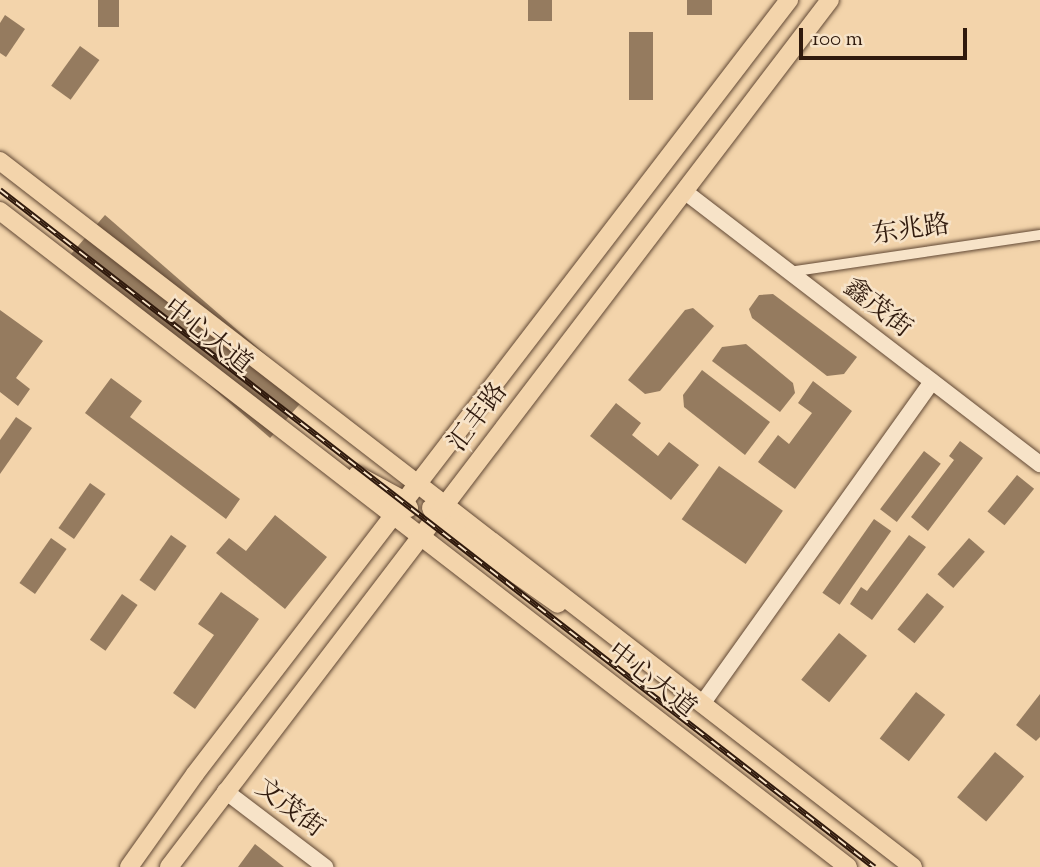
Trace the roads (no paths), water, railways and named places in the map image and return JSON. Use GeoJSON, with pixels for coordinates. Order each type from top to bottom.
{"type":"FeatureCollection","features":[{"type":"Feature","properties":{"kind":"main road","name":"汇丰路"},"geometry":{"type":"LineString","coordinates":[[129,867],[195,774],[789,0]]}},
{"type":"Feature","properties":{"kind":"main road","name":"汇丰路"},"geometry":{"type":"LineString","coordinates":[[169,867],[830,0]]}},
{"type":"Feature","properties":{"kind":"main road","name":"中心大道"},"geometry":{"type":"LineString","coordinates":[[0,161],[39,191],[84,238],[377,464],[398,469],[417,484],[475,545],[541,595],[607,630]]}},
{"type":"Feature","properties":{"kind":"main road","name":"中心大道"},"geometry":{"type":"LineString","coordinates":[[0,211],[848,867]]}},
{"type":"Feature","properties":{"kind":"main road","name":"中心大道"},"geometry":{"type":"LineString","coordinates":[[20,226],[64,246],[366,482],[394,516]]}},
{"type":"Feature","properties":{"kind":"main road","name":"中心大道"},"geometry":{"type":"LineString","coordinates":[[366,482],[405,500],[422,537]]}},
{"type":"Feature","properties":{"kind":"main road","name":"中心大道"},"geometry":{"type":"LineString","coordinates":[[441,512],[607,630],[913,867]]}},
{"type":"Feature","properties":{"kind":"main road"},"geometry":{"type":"LineString","coordinates":[[462,568],[454,552],[457,546],[462,542],[475,545]]}},
{"type":"Feature","properties":{"kind":"street","name":"鑫茂街"},"geometry":{"type":"LineString","coordinates":[[684,191],[1040,464]]}},
{"type":"Feature","properties":{"kind":"street","name":"东兆路"},"geometry":{"type":"LineString","coordinates":[[789,272],[1040,235]]}},
{"type":"Feature","properties":{"kind":"street"},"geometry":{"type":"LineString","coordinates":[[702,704],[932,382]]}},
{"type":"Feature","properties":{"kind":"street","name":"文茂街"},"geometry":{"type":"LineString","coordinates":[[225,791],[325,867]]}},
{"type":"Feature","properties":{"kind":"railway"},"geometry":{"type":"LineString","coordinates":[[0,190],[874,867]]}}]}
